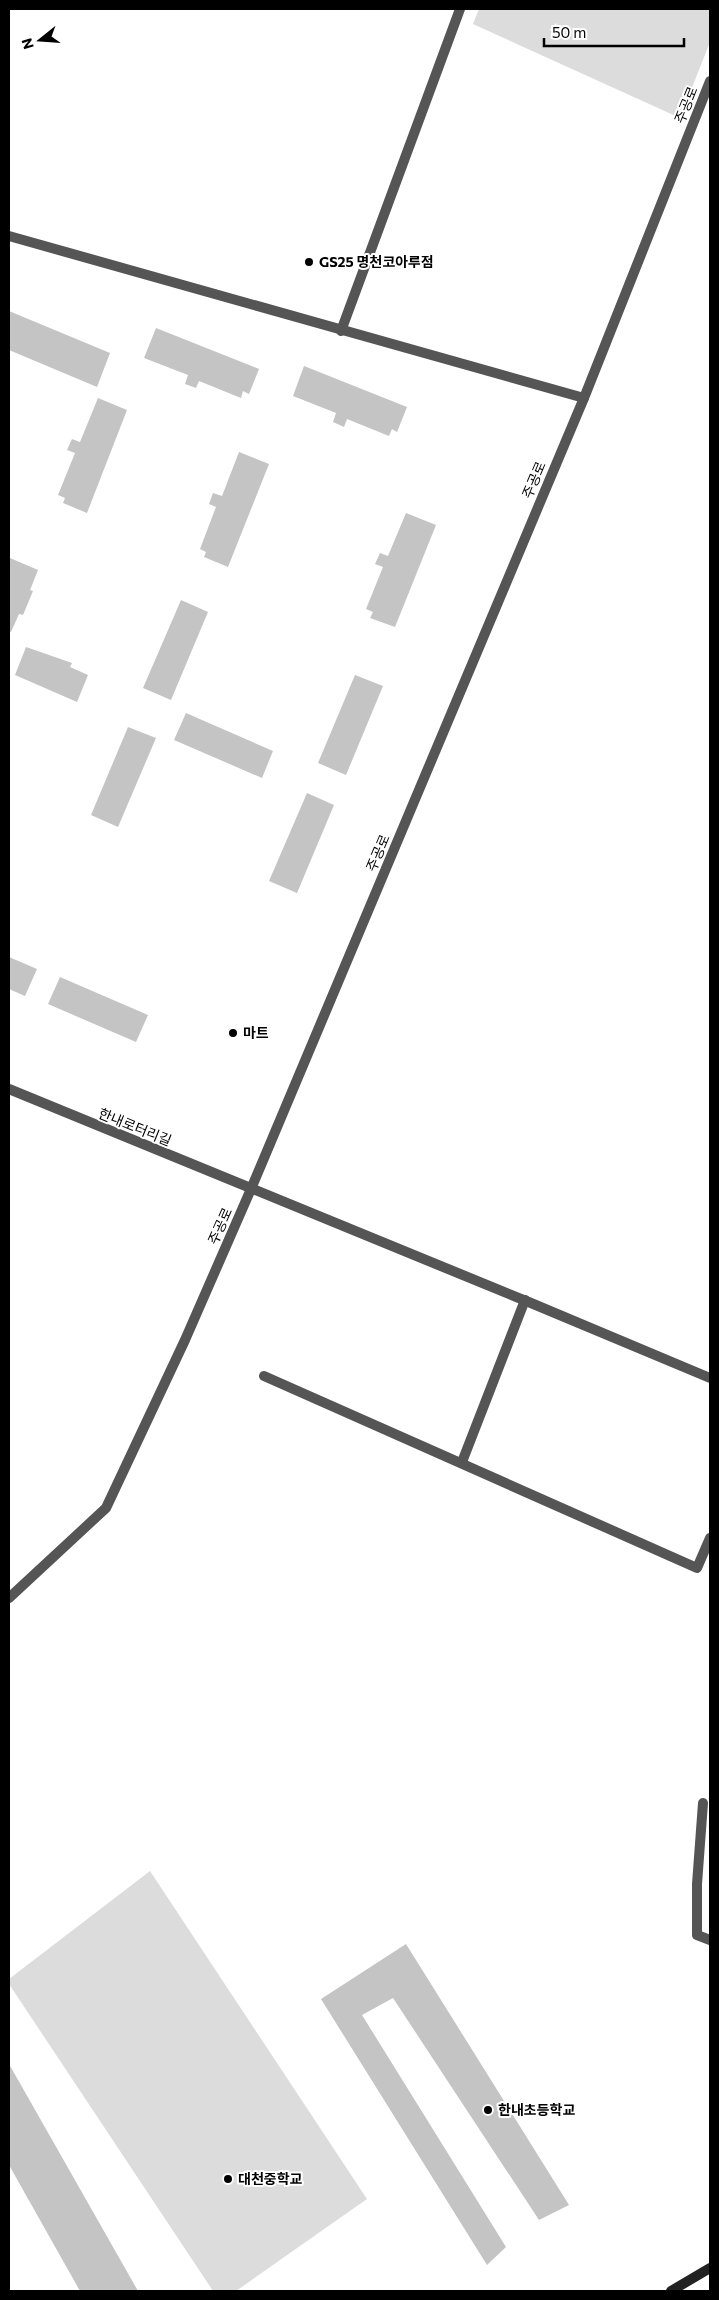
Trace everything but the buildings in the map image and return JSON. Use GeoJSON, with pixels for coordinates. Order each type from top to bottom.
{"type":"FeatureCollection","features":[{"type":"Feature","properties":{"kind":"main road"},"geometry":{"type":"LineString","coordinates":[[671,2291],[710,2268]]}},
{"type":"Feature","properties":{"kind":"street"},"geometry":{"type":"LineString","coordinates":[[341,331],[460,9]]}},
{"type":"Feature","properties":{"kind":"street","name":"주공로"},"geometry":{"type":"LineString","coordinates":[[9,1598],[106,1508],[185,1340],[251,1190],[584,398],[710,81]]}},
{"type":"Feature","properties":{"kind":"street"},"geometry":{"type":"LineString","coordinates":[[9,236],[584,398]]}},
{"type":"Feature","properties":{"kind":"street","name":"한내로터리길"},"geometry":{"type":"LineString","coordinates":[[9,1090],[525,1300],[710,1378]]}},
{"type":"Feature","properties":{"kind":"street"},"geometry":{"type":"LineString","coordinates":[[462,1462],[525,1300]]}},
{"type":"Feature","properties":{"kind":"street"},"geometry":{"type":"LineString","coordinates":[[264,1376],[698,1568],[710,1538]]}},
{"type":"Feature","properties":{"kind":"street"},"geometry":{"type":"LineString","coordinates":[[703,1803],[696,1884],[697,1935],[710,1940]]}},
{"type":"Feature","properties":{"kind":"shaded area"},"geometry":{"type":"Polygon","coordinates":[[[479,9],[710,9],[710,42],[680,118],[473,24],[479,9]]]}},
{"type":"Feature","properties":{"kind":"shaded area"},"geometry":{"type":"Polygon","coordinates":[[[150,1871],[367,2199],[236,2291],[213,2291],[9,1984],[9,1979],[150,1871]]]}},
{"type":"Feature","properties":{"kind":"place","name":"GS25 명천코아루점"},"geometry":{"type":"Point","coordinates":[309,262]}},
{"type":"Feature","properties":{"kind":"place","name":"마트"},"geometry":{"type":"Point","coordinates":[233,1033]}},
{"type":"Feature","properties":{"kind":"place","name":"한내초등학교"},"geometry":{"type":"Point","coordinates":[488,2110]}},
{"type":"Feature","properties":{"kind":"place","name":"대천중학교"},"geometry":{"type":"Point","coordinates":[228,2179]}}]}
